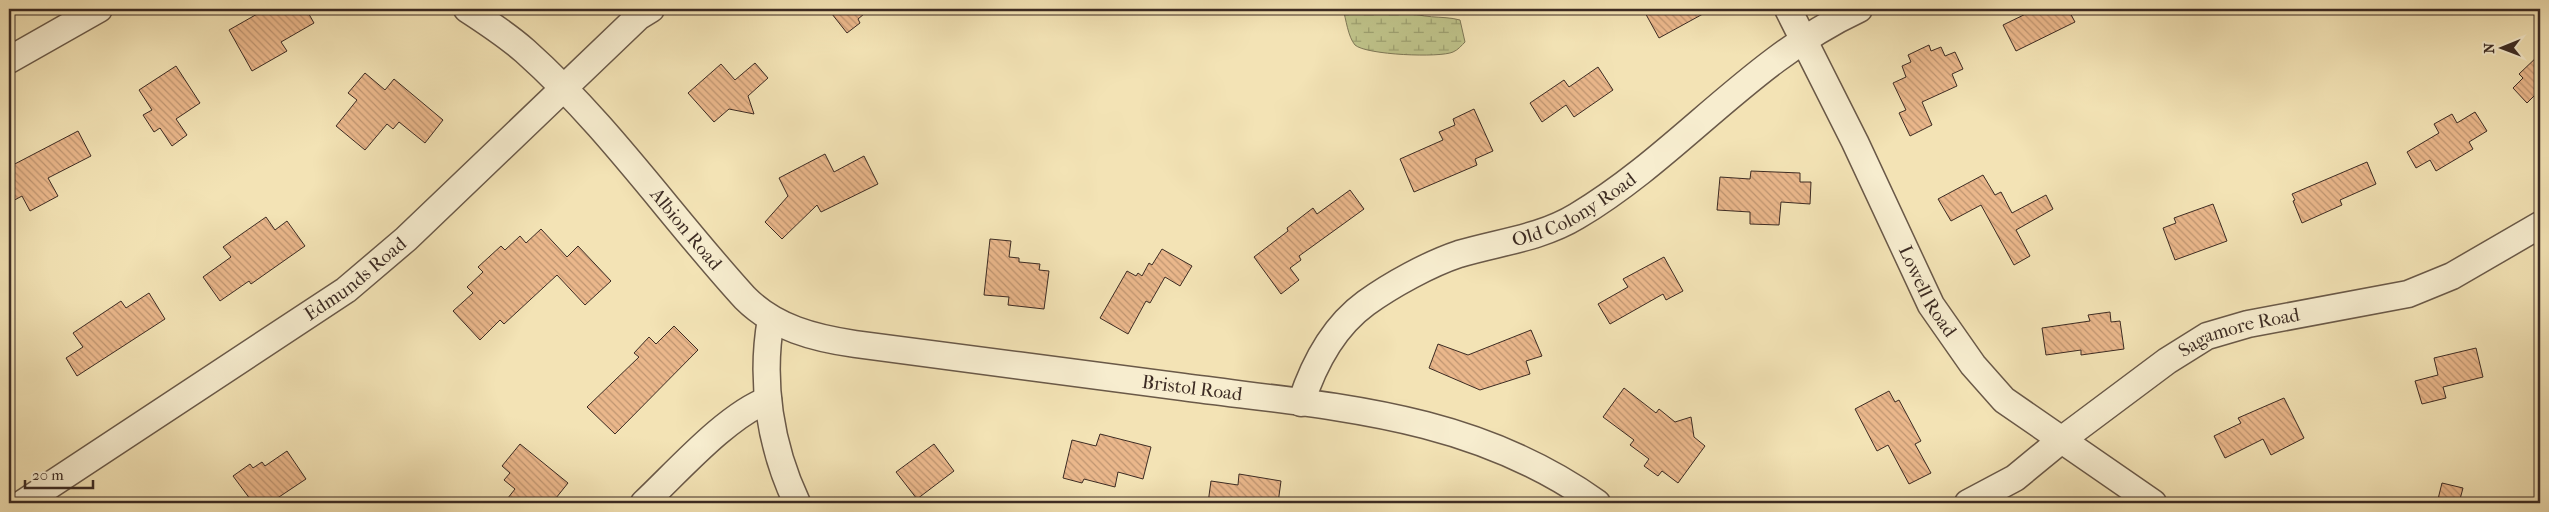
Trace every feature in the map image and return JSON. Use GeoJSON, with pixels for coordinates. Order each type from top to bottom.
{"type":"FeatureCollection","features":[{"type":"Feature","properties":{"kind":"street"},"geometry":{"type":"LineString","coordinates":[[9,60],[99,9]]}},
{"type":"Feature","properties":{"kind":"street","name":"Albion Road"},"geometry":{"type":"LineString","coordinates":[[467,9],[512,41],[562,88],[735,287],[753,306],[770,319]]}},
{"type":"Feature","properties":{"kind":"street","name":"Edmunds Road"},"geometry":{"type":"LineString","coordinates":[[23,503],[346,290],[406,239],[562,88],[638,17],[651,9]]}},
{"type":"Feature","properties":{"kind":"street","name":"Lowell Road"},"geometry":{"type":"LineString","coordinates":[[1788,9],[1931,305],[1973,365],[2004,400],[2153,503]]}},
{"type":"Feature","properties":{"kind":"street","name":"Old Colony Road"},"geometry":{"type":"LineString","coordinates":[[1301,403],[1321,355],[1340,330],[1365,304],[1402,281],[1458,255],[1539,234],[1576,217],[1639,174],[1752,76],[1804,39],[1859,9]]}},
{"type":"Feature","properties":{"kind":"street","name":"Sagamore Road"},"geometry":{"type":"LineString","coordinates":[[1968,503],[2015,478],[2060,440],[2167,361],[2208,336],[2248,324],[2408,294],[2452,276],[2540,225]]}},
{"type":"Feature","properties":{"kind":"street"},"geometry":{"type":"LineString","coordinates":[[770,319],[766,367],[768,400],[778,451],[798,503]]}},
{"type":"Feature","properties":{"kind":"street","name":"Bristol Road"},"geometry":{"type":"LineString","coordinates":[[770,319],[800,332],[840,342],[1301,403],[1393,417],[1463,434],[1535,465],[1597,503]]}},
{"type":"Feature","properties":{"kind":"street"},"geometry":{"type":"LineString","coordinates":[[644,503],[732,420],[749,408],[768,400]]}},
{"type":"Feature","properties":{"kind":"green space"},"geometry":{"type":"Polygon","coordinates":[[[1343,9],[1404,9],[1417,15],[1460,20],[1465,42],[1458,49],[1446,54],[1419,55],[1373,51],[1355,45],[1343,9]]]}},
{"type":"Feature","properties":{"kind":"building"},"geometry":{"type":"Polygon","coordinates":[[[266,9],[306,9],[314,23],[281,42],[287,51],[252,71],[229,30],[266,9]]]}},
{"type":"Feature","properties":{"kind":"building"},"geometry":{"type":"Polygon","coordinates":[[[828,9],[870,9],[858,19],[860,23],[847,33],[828,9]]]}},
{"type":"Feature","properties":{"kind":"building"},"geometry":{"type":"Polygon","coordinates":[[[1643,9],[1712,9],[1659,38],[1643,9]]]}},
{"type":"Feature","properties":{"kind":"building"},"geometry":{"type":"Polygon","coordinates":[[[2036,9],[2068,9],[2075,22],[2016,51],[2003,25],[2036,9]]]}},
{"type":"Feature","properties":{"kind":"building"},"geometry":{"type":"Polygon","coordinates":[[[1929,45],[1931,51],[1941,47],[1945,56],[1955,52],[1963,69],[1952,74],[1957,86],[1922,102],[1932,125],[1910,136],[1899,113],[1906,110],[1893,83],[1906,77],[1902,66],[1911,62],[1908,55],[1929,45]]]}},
{"type":"Feature","properties":{"kind":"building"},"geometry":{"type":"Polygon","coordinates":[[[2540,54],[2540,96],[2537,93],[2527,103],[2513,88],[2523,78],[2519,74],[2540,54]]]}},
{"type":"Feature","properties":{"kind":"building"},"geometry":{"type":"Polygon","coordinates":[[[755,63],[768,78],[748,96],[754,114],[729,109],[714,122],[688,93],[721,64],[735,80],[755,63]]]}},
{"type":"Feature","properties":{"kind":"building"},"geometry":{"type":"Polygon","coordinates":[[[176,66],[200,103],[176,119],[187,135],[172,146],[160,128],[154,132],[143,115],[152,110],[139,90],[176,66]]]}},
{"type":"Feature","properties":{"kind":"building"},"geometry":{"type":"Polygon","coordinates":[[[1598,67],[1613,90],[1574,117],[1566,105],[1542,122],[1530,103],[1564,80],[1569,87],[1598,67]]]}},
{"type":"Feature","properties":{"kind":"building"},"geometry":{"type":"Polygon","coordinates":[[[365,73],[385,90],[394,79],[443,120],[425,143],[399,122],[393,129],[387,124],[365,150],[336,126],[357,100],[348,93],[365,73]]]}},
{"type":"Feature","properties":{"kind":"building"},"geometry":{"type":"Polygon","coordinates":[[[1474,109],[1493,151],[1475,159],[1477,165],[1414,192],[1400,159],[1443,140],[1439,132],[1455,125],[1453,119],[1474,109]]]}},
{"type":"Feature","properties":{"kind":"building"},"geometry":{"type":"Polygon","coordinates":[[[2475,112],[2487,131],[2469,142],[2473,149],[2436,171],[2430,160],[2416,168],[2407,152],[2439,133],[2434,124],[2452,114],[2457,123],[2475,112]]]}},
{"type":"Feature","properties":{"kind":"building"},"geometry":{"type":"Polygon","coordinates":[[[78,131],[91,156],[48,178],[58,196],[30,211],[22,196],[9,203],[9,167],[78,131]]]}},
{"type":"Feature","properties":{"kind":"building"},"geometry":{"type":"Polygon","coordinates":[[[825,154],[834,172],[864,156],[878,184],[821,212],[817,205],[782,239],[765,222],[788,196],[779,178],[825,154]]]}},
{"type":"Feature","properties":{"kind":"building"},"geometry":{"type":"Polygon","coordinates":[[[2367,162],[2376,184],[2340,200],[2342,205],[2302,223],[2292,194],[2367,162]]]}},
{"type":"Feature","properties":{"kind":"building"},"geometry":{"type":"Polygon","coordinates":[[[1751,171],[1800,173],[1800,182],[1811,182],[1810,204],[1781,202],[1779,225],[1750,224],[1750,212],[1717,210],[1720,177],[1750,179],[1751,171]]]}},
{"type":"Feature","properties":{"kind":"building"},"geometry":{"type":"Polygon","coordinates":[[[1983,175],[1995,195],[2001,192],[2012,213],[2046,195],[2053,209],[2016,230],[2030,256],[2014,265],[1981,205],[1951,221],[1938,199],[1983,175]]]}},
{"type":"Feature","properties":{"kind":"building"},"geometry":{"type":"Polygon","coordinates":[[[1350,190],[1364,209],[1299,256],[1301,260],[1290,268],[1299,280],[1281,294],[1254,257],[1288,231],[1287,228],[1313,208],[1317,214],[1350,190]]]}},
{"type":"Feature","properties":{"kind":"building"},"geometry":{"type":"Polygon","coordinates":[[[2213,204],[2227,241],[2175,260],[2163,228],[2176,223],[2174,218],[2213,204]]]}},
{"type":"Feature","properties":{"kind":"building"},"geometry":{"type":"Polygon","coordinates":[[[266,217],[275,230],[287,221],[305,246],[251,284],[249,281],[220,301],[203,277],[231,257],[223,247],[266,217]]]}},
{"type":"Feature","properties":{"kind":"building"},"geometry":{"type":"Polygon","coordinates":[[[541,229],[567,257],[578,246],[611,281],[585,305],[557,275],[504,324],[500,320],[480,340],[453,311],[473,293],[467,287],[483,272],[478,267],[501,246],[505,250],[520,236],[526,243],[541,229]]]}},
{"type":"Feature","properties":{"kind":"building"},"geometry":{"type":"Polygon","coordinates":[[[990,239],[1011,241],[1009,257],[1019,258],[1019,262],[1040,264],[1039,270],[1049,271],[1044,309],[1008,305],[1009,297],[984,295],[990,239]]]}},
{"type":"Feature","properties":{"kind":"building"},"geometry":{"type":"Polygon","coordinates":[[[1162,249],[1192,266],[1180,286],[1165,277],[1150,303],[1146,301],[1128,334],[1100,318],[1127,271],[1136,276],[1138,273],[1142,276],[1149,263],[1152,265],[1162,249]]]}},
{"type":"Feature","properties":{"kind":"building"},"geometry":{"type":"Polygon","coordinates":[[[1664,257],[1683,291],[1666,300],[1663,294],[1610,324],[1598,304],[1628,287],[1623,279],[1664,257]]]}},
{"type":"Feature","properties":{"kind":"building"},"geometry":{"type":"Polygon","coordinates":[[[149,293],[165,319],[77,376],[66,358],[83,347],[73,333],[121,301],[126,308],[149,293]]]}},
{"type":"Feature","properties":{"kind":"building"},"geometry":{"type":"Polygon","coordinates":[[[2110,312],[2111,322],[2120,321],[2124,349],[2081,355],[2081,350],[2046,355],[2042,328],[2090,321],[2088,315],[2110,312]]]}},
{"type":"Feature","properties":{"kind":"building"},"geometry":{"type":"Polygon","coordinates":[[[674,326],[698,350],[615,434],[587,407],[639,357],[634,353],[649,337],[656,344],[674,326]]]}},
{"type":"Feature","properties":{"kind":"building"},"geometry":{"type":"Polygon","coordinates":[[[1531,330],[1542,356],[1526,361],[1530,374],[1480,390],[1429,368],[1438,344],[1468,355],[1531,330]]]}},
{"type":"Feature","properties":{"kind":"building"},"geometry":{"type":"Polygon","coordinates":[[[2476,348],[2483,377],[2443,387],[2446,398],[2422,404],[2415,381],[2438,375],[2434,358],[2476,348]]]}},
{"type":"Feature","properties":{"kind":"building"},"geometry":{"type":"Polygon","coordinates":[[[1624,388],[1656,413],[1659,409],[1675,422],[1691,417],[1694,437],[1705,446],[1678,483],[1662,471],[1658,476],[1644,466],[1649,459],[1630,445],[1634,440],[1603,417],[1624,388]]]}},
{"type":"Feature","properties":{"kind":"building"},"geometry":{"type":"Polygon","coordinates":[[[1889,391],[1895,402],[1899,400],[1921,441],[1915,444],[1931,473],[1909,484],[1888,445],[1877,451],[1855,409],[1889,391]]]}},
{"type":"Feature","properties":{"kind":"building"},"geometry":{"type":"Polygon","coordinates":[[[2284,398],[2304,438],[2271,455],[2263,439],[2225,458],[2214,436],[2241,423],[2238,418],[2284,398]]]}},
{"type":"Feature","properties":{"kind":"building"},"geometry":{"type":"Polygon","coordinates":[[[1100,434],[1151,447],[1143,479],[1118,472],[1115,487],[1084,479],[1082,483],[1063,478],[1072,440],[1096,446],[1100,434]]]}},
{"type":"Feature","properties":{"kind":"building"},"geometry":{"type":"Polygon","coordinates":[[[520,444],[568,483],[552,503],[504,503],[515,489],[504,480],[510,473],[502,466],[520,444]]]}},
{"type":"Feature","properties":{"kind":"building"},"geometry":{"type":"Polygon","coordinates":[[[934,444],[954,471],[917,499],[896,472],[934,444]]]}},
{"type":"Feature","properties":{"kind":"building"},"geometry":{"type":"Polygon","coordinates":[[[287,451],[306,479],[270,503],[253,503],[233,476],[250,464],[253,468],[262,462],[265,466],[287,451]]]}},
{"type":"Feature","properties":{"kind":"building"},"geometry":{"type":"Polygon","coordinates":[[[1239,474],[1281,481],[1278,503],[1208,503],[1211,481],[1238,485],[1239,474]]]}},
{"type":"Feature","properties":{"kind":"building"},"geometry":{"type":"Polygon","coordinates":[[[2442,483],[2463,488],[2459,503],[2437,503],[2442,483]]]}}]}
